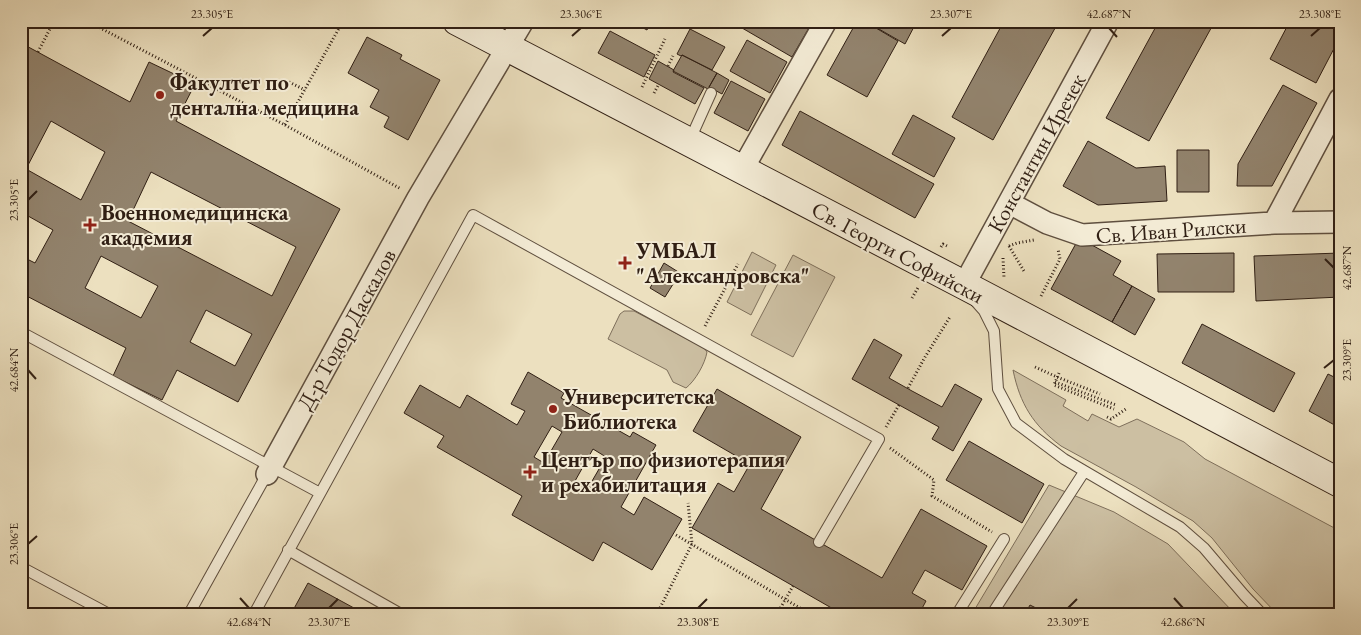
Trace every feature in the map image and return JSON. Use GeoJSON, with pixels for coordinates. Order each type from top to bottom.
{"type":"FeatureCollection","features":[{"type":"Feature","properties":{"kind":"main road","name":"Св. Георги Софийски"},"geometry":{"type":"LineString","coordinates":[[457,21],[1340,483]]}},
{"type":"Feature","properties":{"kind":"street","name":"Д-р Тодор Даскалов"},"geometry":{"type":"LineString","coordinates":[[269,470],[418,198],[522,21]]}},
{"type":"Feature","properties":{"kind":"street"},"geometry":{"type":"LineString","coordinates":[[742,170],[826,21]]}},
{"type":"Feature","properties":{"kind":"street","name":"Константин Иречек"},"geometry":{"type":"LineString","coordinates":[[964,285],[1108,21]]}},
{"type":"Feature","properties":{"kind":"street"},"geometry":{"type":"LineString","coordinates":[[1274,223],[1340,99]]}},
{"type":"Feature","properties":{"kind":"street","name":"Св. Иван Рилски"},"geometry":{"type":"LineString","coordinates":[[1009,203],[1047,223],[1082,235],[1274,223],[1340,222]]}},
{"type":"Feature","properties":{"kind":"lane"},"geometry":{"type":"LineString","coordinates":[[688,143],[711,93]]}},
{"type":"Feature","properties":{"kind":"lane"},"geometry":{"type":"LineString","coordinates":[[254,614],[474,215],[879,439],[819,542]]}},
{"type":"Feature","properties":{"kind":"lane"},"geometry":{"type":"LineString","coordinates":[[964,285],[984,311],[994,331],[998,389],[1016,422],[1084,472],[1180,528],[1204,548],[1262,614]]}},
{"type":"Feature","properties":{"kind":"lane"},"geometry":{"type":"LineString","coordinates":[[21,332],[269,470],[320,493]]}},
{"type":"Feature","properties":{"kind":"lane","name":"Д-р Тодор Даскалов"},"geometry":{"type":"LineString","coordinates":[[189,614],[269,470]]}},
{"type":"Feature","properties":{"kind":"lane"},"geometry":{"type":"LineString","coordinates":[[992,614],[1084,472]]}},
{"type":"Feature","properties":{"kind":"lane"},"geometry":{"type":"LineString","coordinates":[[957,614],[1004,539]]}},
{"type":"Feature","properties":{"kind":"lane"},"geometry":{"type":"LineString","coordinates":[[288,550],[401,614]]}},
{"type":"Feature","properties":{"kind":"lane"},"geometry":{"type":"LineString","coordinates":[[21,567],[110,614]]}},
{"type":"Feature","properties":{"kind":"path"},"geometry":{"type":"LineString","coordinates":[[38,52],[54,21]]}},
{"type":"Feature","properties":{"kind":"path"},"geometry":{"type":"LineString","coordinates":[[87,21],[285,125],[418,198]]}},
{"type":"Feature","properties":{"kind":"path"},"geometry":{"type":"LineString","coordinates":[[285,125],[343,21]]}},
{"type":"Feature","properties":{"kind":"path"},"geometry":{"type":"LineString","coordinates":[[642,87],[666,39]]}},
{"type":"Feature","properties":{"kind":"path"},"geometry":{"type":"LineString","coordinates":[[668,66],[673,56]]}},
{"type":"Feature","properties":{"kind":"path"},"geometry":{"type":"LineString","coordinates":[[289,82],[305,90]]}},
{"type":"Feature","properties":{"kind":"path"},"geometry":{"type":"LineString","coordinates":[[654,93],[659,84]]}},
{"type":"Feature","properties":{"kind":"path"},"geometry":{"type":"LineString","coordinates":[[1004,278],[1003,254],[1009,246],[1038,240]]}},
{"type":"Feature","properties":{"kind":"path"},"geometry":{"type":"LineString","coordinates":[[943,244],[949,247]]}},
{"type":"Feature","properties":{"kind":"path"},"geometry":{"type":"LineString","coordinates":[[1041,296],[1060,259],[1059,249],[1051,244]]}},
{"type":"Feature","properties":{"kind":"path"},"geometry":{"type":"LineString","coordinates":[[1009,246],[1024,271]]}},
{"type":"Feature","properties":{"kind":"path"},"geometry":{"type":"LineString","coordinates":[[698,339],[738,264]]}},
{"type":"Feature","properties":{"kind":"path"},"geometry":{"type":"LineString","coordinates":[[912,298],[920,284]]}},
{"type":"Feature","properties":{"kind":"path"},"geometry":{"type":"LineString","coordinates":[[908,388],[950,317]]}},
{"type":"Feature","properties":{"kind":"path"},"geometry":{"type":"LineString","coordinates":[[1035,367],[1100,394]]}},
{"type":"Feature","properties":{"kind":"path"},"geometry":{"type":"LineString","coordinates":[[1057,377],[1054,386],[1115,407]]}},
{"type":"Feature","properties":{"kind":"path"},"geometry":{"type":"LineString","coordinates":[[898,405],[879,439],[934,480],[932,496],[1004,539]]}},
{"type":"Feature","properties":{"kind":"path"},"geometry":{"type":"LineString","coordinates":[[1107,417],[1111,419],[1126,409]]}},
{"type":"Feature","properties":{"kind":"path"},"geometry":{"type":"LineString","coordinates":[[657,614],[692,544],[688,503]]}},
{"type":"Feature","properties":{"kind":"path"},"geometry":{"type":"LineString","coordinates":[[676,535],[810,614]]}},
{"type":"Feature","properties":{"kind":"path"},"geometry":{"type":"LineString","coordinates":[[770,614],[777,613],[793,586]]}},
{"type":"Feature","properties":{"kind":"shaded area"},"geometry":{"type":"Polygon","coordinates":[[[752,252],[776,265],[751,315],[727,302],[752,252]]]}},
{"type":"Feature","properties":{"kind":"shaded area"},"geometry":{"type":"Polygon","coordinates":[[[793,255],[835,277],[793,357],[751,335],[793,255]]]}},
{"type":"Feature","properties":{"kind":"shaded area"},"geometry":{"type":"Polygon","coordinates":[[[624,311],[634,311],[704,348],[707,352],[702,367],[686,388],[673,382],[667,370],[608,339],[620,314],[624,311]]]}},
{"type":"Feature","properties":{"kind":"shaded area"},"geometry":{"type":"Polygon","coordinates":[[[1013,370],[1066,400],[1063,406],[1088,421],[1092,414],[1119,427],[1137,419],[1184,442],[1205,459],[1340,531],[1340,614],[1277,614],[1253,589],[1212,538],[1193,521],[1061,446],[1051,438],[1029,413],[1013,370]]]}},
{"type":"Feature","properties":{"kind":"shaded area"},"geometry":{"type":"Polygon","coordinates":[[[1049,485],[1114,512],[1168,544],[1235,614],[972,614],[1049,485]]]}},
{"type":"Feature","properties":{"kind":"building"},"geometry":{"type":"Polygon","coordinates":[[[630,21],[651,21],[647,30],[630,21]]]}},
{"type":"Feature","properties":{"kind":"building"},"geometry":{"type":"Polygon","coordinates":[[[730,21],[813,21],[792,57],[730,21]]]}},
{"type":"Feature","properties":{"kind":"building"},"geometry":{"type":"Polygon","coordinates":[[[857,21],[864,21],[898,41],[867,97],[827,75],[857,21]]]}},
{"type":"Feature","properties":{"kind":"building"},"geometry":{"type":"Polygon","coordinates":[[[865,21],[917,21],[905,44],[865,21]]]}},
{"type":"Feature","properties":{"kind":"building"},"geometry":{"type":"Polygon","coordinates":[[[1004,21],[1059,21],[993,140],[952,117],[1004,21]]]}},
{"type":"Feature","properties":{"kind":"building"},"geometry":{"type":"Polygon","coordinates":[[[1159,21],[1215,21],[1149,141],[1106,118],[1159,21]]]}},
{"type":"Feature","properties":{"kind":"building"},"geometry":{"type":"Polygon","coordinates":[[[1290,21],[1340,21],[1340,37],[1316,83],[1270,59],[1290,21]]]}},
{"type":"Feature","properties":{"kind":"building"},"geometry":{"type":"Polygon","coordinates":[[[690,29],[725,47],[712,70],[677,54],[690,29]]]}},
{"type":"Feature","properties":{"kind":"building"},"geometry":{"type":"Polygon","coordinates":[[[610,31],[655,55],[644,77],[598,53],[610,31]]]}},
{"type":"Feature","properties":{"kind":"building"},"geometry":{"type":"Polygon","coordinates":[[[367,37],[402,55],[400,59],[440,80],[408,140],[384,127],[389,117],[370,107],[379,90],[348,73],[367,37]]]}},
{"type":"Feature","properties":{"kind":"building"},"geometry":{"type":"Polygon","coordinates":[[[747,40],[787,62],[770,93],[730,71],[747,40]]]}},
{"type":"Feature","properties":{"kind":"building","name":"Военномедицинска академия"},"geometry":{"type":"Polygon","coordinates":[[[21,43],[130,102],[149,62],[195,84],[176,121],[340,209],[238,402],[177,370],[162,400],[113,376],[126,348],[21,293],[21,256],[35,263],[53,230],[21,212],[21,43]],[[51,121],[26,169],[81,200],[105,152],[51,121]],[[151,172],[128,221],[272,296],[296,247],[151,172]],[[101,256],[85,288],[141,318],[158,286],[101,256]],[[206,310],[190,342],[235,366],[252,334],[206,310]]]}},
{"type":"Feature","properties":{"kind":"building"},"geometry":{"type":"Polygon","coordinates":[[[682,55],[717,73],[708,89],[673,71],[682,55]]]}},
{"type":"Feature","properties":{"kind":"building"},"geometry":{"type":"Polygon","coordinates":[[[658,61],[674,70],[673,72],[704,88],[695,104],[649,79],[658,61]]]}},
{"type":"Feature","properties":{"kind":"building"},"geometry":{"type":"Polygon","coordinates":[[[717,73],[729,80],[722,94],[709,87],[717,73]]]}},
{"type":"Feature","properties":{"kind":"building"},"geometry":{"type":"Polygon","coordinates":[[[731,81],[765,99],[748,131],[714,113],[731,81]]]}},
{"type":"Feature","properties":{"kind":"building"},"geometry":{"type":"Polygon","coordinates":[[[1283,85],[1317,103],[1272,186],[1237,186],[1238,164],[1283,85]]]}},
{"type":"Feature","properties":{"kind":"building"},"geometry":{"type":"Polygon","coordinates":[[[800,111],[934,184],[915,218],[782,145],[800,111]]]}},
{"type":"Feature","properties":{"kind":"building"},"geometry":{"type":"Polygon","coordinates":[[[913,115],[955,138],[934,177],[892,154],[913,115]]]}},
{"type":"Feature","properties":{"kind":"building"},"geometry":{"type":"Polygon","coordinates":[[[1088,141],[1136,168],[1165,166],[1167,201],[1098,205],[1063,186],[1088,141]]]}},
{"type":"Feature","properties":{"kind":"building"},"geometry":{"type":"Polygon","coordinates":[[[1177,150],[1209,150],[1209,192],[1177,192],[1177,150]]]}},
{"type":"Feature","properties":{"kind":"building"},"geometry":{"type":"Polygon","coordinates":[[[1079,238],[1121,261],[1113,275],[1132,286],[1112,322],[1051,289],[1079,238]]]}},
{"type":"Feature","properties":{"kind":"building"},"geometry":{"type":"Polygon","coordinates":[[[1234,253],[1234,292],[1158,292],[1157,254],[1234,253]]]}},
{"type":"Feature","properties":{"kind":"building"},"geometry":{"type":"Polygon","coordinates":[[[1340,253],[1340,297],[1256,301],[1254,256],[1340,253]]]}},
{"type":"Feature","properties":{"kind":"building"},"geometry":{"type":"Polygon","coordinates":[[[664,263],[680,273],[665,297],[650,288],[664,263]]]}},
{"type":"Feature","properties":{"kind":"building"},"geometry":{"type":"Polygon","coordinates":[[[1132,286],[1155,299],[1135,335],[1112,322],[1132,286]]]}},
{"type":"Feature","properties":{"kind":"building"},"geometry":{"type":"Polygon","coordinates":[[[1202,324],[1295,373],[1274,412],[1182,363],[1202,324]]]}},
{"type":"Feature","properties":{"kind":"building"},"geometry":{"type":"Polygon","coordinates":[[[874,339],[902,355],[889,378],[912,391],[942,407],[955,384],[982,399],[953,451],[932,439],[939,427],[852,379],[874,339]]]}},
{"type":"Feature","properties":{"kind":"building","name":"Център по физиотерапия и рехабилитация"},"geometry":{"type":"Polygon","coordinates":[[[528,372],[564,393],[561,398],[630,437],[633,432],[656,445],[621,507],[634,515],[644,497],[682,519],[652,570],[603,542],[593,561],[512,515],[522,496],[437,447],[444,436],[404,413],[420,385],[460,408],[467,395],[517,425],[525,411],[511,404],[528,372]],[[552,426],[534,457],[544,463],[562,432],[552,426]],[[593,449],[575,481],[588,488],[606,457],[593,449]]]}},
{"type":"Feature","properties":{"kind":"building"},"geometry":{"type":"Polygon","coordinates":[[[1328,374],[1340,380],[1340,428],[1309,411],[1328,374]]]}},
{"type":"Feature","properties":{"kind":"building"},"geometry":{"type":"Polygon","coordinates":[[[717,389],[801,437],[761,509],[882,578],[921,509],[987,546],[962,590],[925,570],[912,593],[926,601],[919,614],[842,614],[692,528],[718,483],[734,492],[750,464],[693,431],[717,389]]]}},
{"type":"Feature","properties":{"kind":"building"},"geometry":{"type":"Polygon","coordinates":[[[969,441],[1044,484],[1022,523],[946,480],[969,441]]]}},
{"type":"Feature","properties":{"kind":"building"},"geometry":{"type":"Polygon","coordinates":[[[308,583],[365,614],[291,614],[308,583]]]}},
{"type":"Feature","properties":{"kind":"building"},"geometry":{"type":"Polygon","coordinates":[[[1030,605],[1048,614],[1025,614],[1030,605]]]}},
{"type":"Feature","properties":{"kind":"place","name":"Факултет по дентална медицина"},"geometry":{"type":"Point","coordinates":[160,95]}},
{"type":"Feature","properties":{"kind":"place","name":"Военномедицинска академия"},"geometry":{"type":"Point","coordinates":[90,225]}},
{"type":"Feature","properties":{"kind":"place","name":"УМБАЛ \"Александровска\""},"geometry":{"type":"Point","coordinates":[625,263]}},
{"type":"Feature","properties":{"kind":"place","name":"Университетска Библиотека"},"geometry":{"type":"Point","coordinates":[553,409]}},
{"type":"Feature","properties":{"kind":"place","name":"Център по физиотерапия и рехабилитация"},"geometry":{"type":"Point","coordinates":[530,472]}}]}
